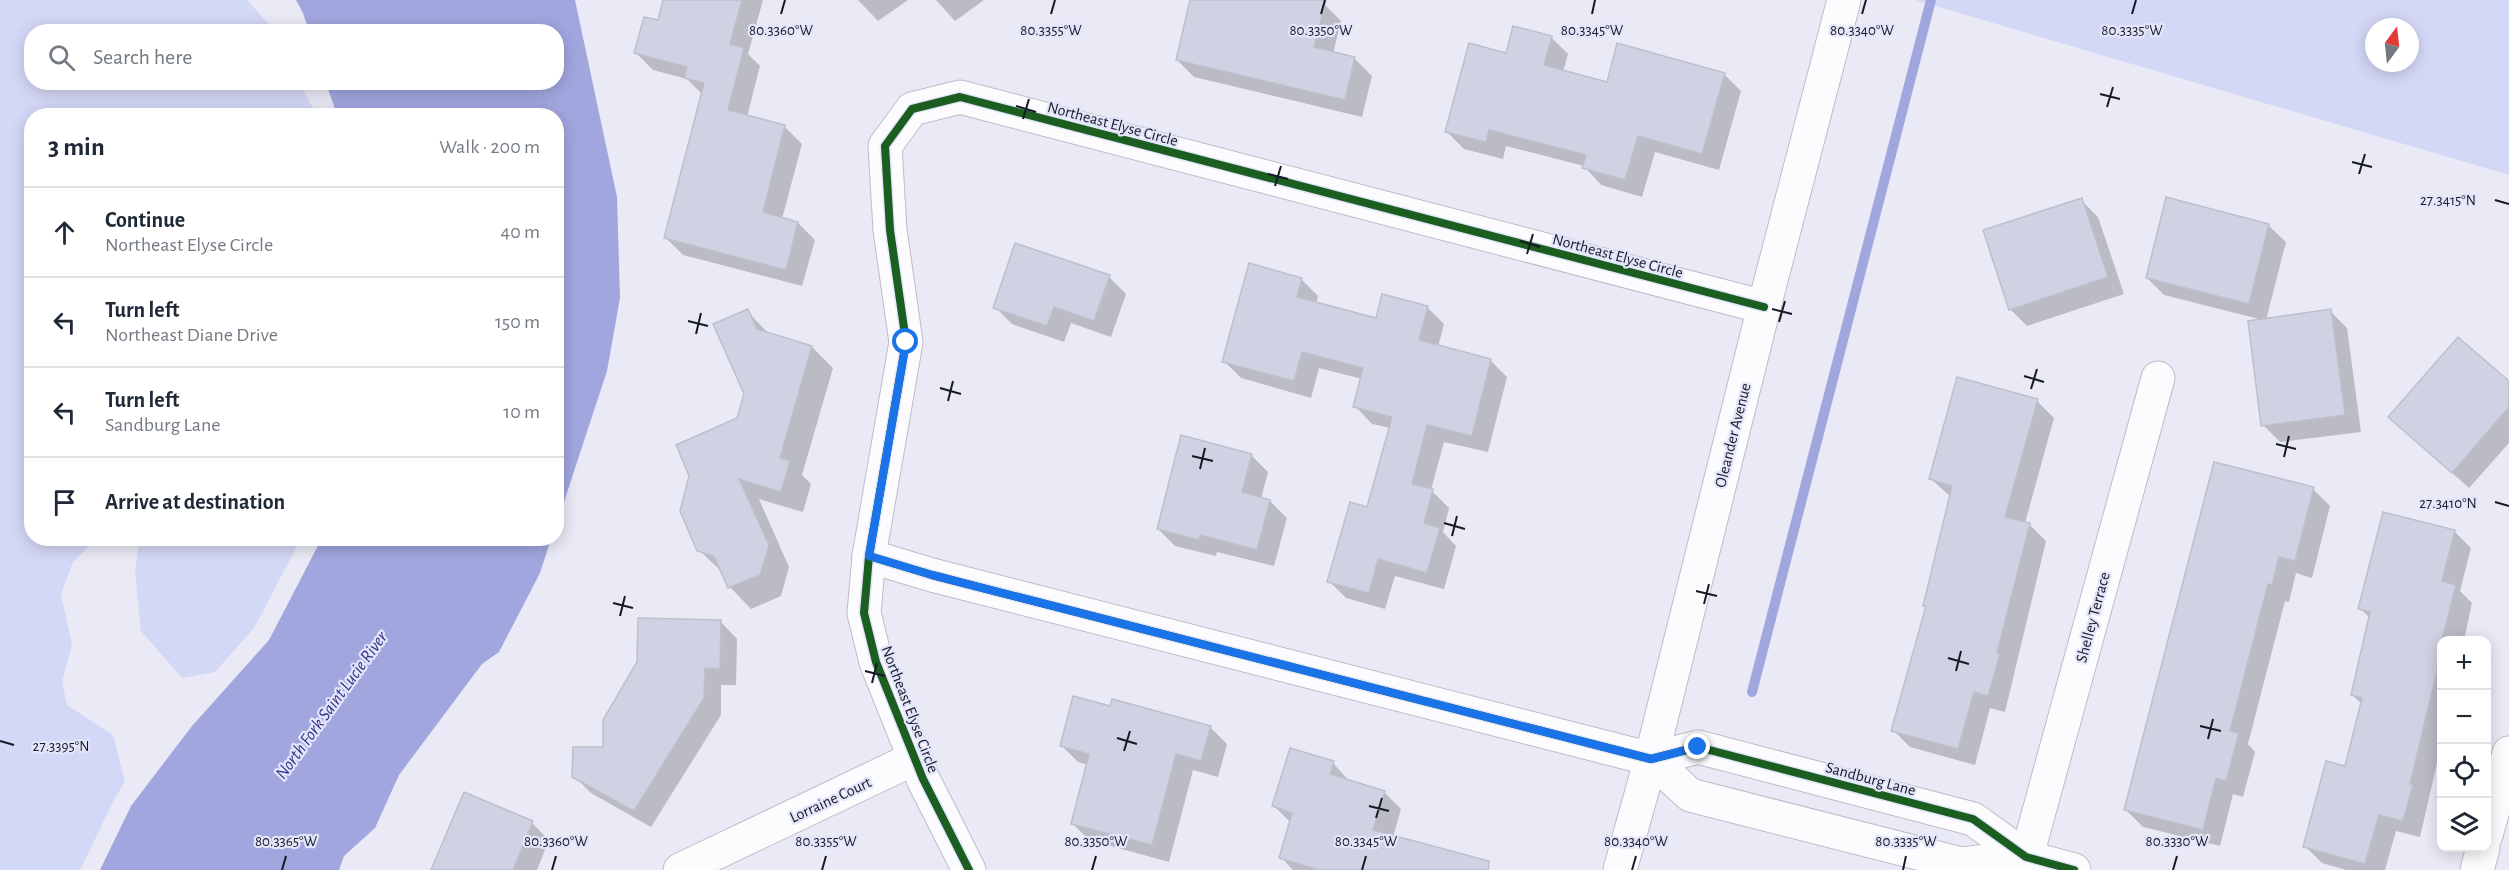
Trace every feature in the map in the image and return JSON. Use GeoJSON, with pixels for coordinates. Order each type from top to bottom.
{"type":"FeatureCollection","features":[{"type":"Feature","properties":{"kind":"street","name":"Oleander Avenue"},"geometry":{"type":"LineString","coordinates":[[1620,870],[1651,759],[1764,307],[1844,0]]}},
{"type":"Feature","properties":{"kind":"street","name":"Northeast Elyse Circle"},"geometry":{"type":"LineString","coordinates":[[969,870],[923,779],[876,662],[864,613],[869,556],[906,342],[890,230],[885,146],[912,109],[960,97],[1764,307]]}},
{"type":"Feature","properties":{"kind":"street","name":"Shelley Terrace"},"geometry":{"type":"LineString","coordinates":[[2024,863],[2158,378]]}},
{"type":"Feature","properties":{"kind":"street"},"geometry":{"type":"LineString","coordinates":[[869,556],[932,575],[1651,759]]}},
{"type":"Feature","properties":{"kind":"street","name":"Sandburg Lane"},"geometry":{"type":"LineString","coordinates":[[1651,759],[1698,747],[1973,819],[2024,863]]}},
{"type":"Feature","properties":{"kind":"street"},"geometry":{"type":"LineString","coordinates":[[2491,820],[2509,753]]}},
{"type":"Feature","properties":{"kind":"street","name":"Lorraine Court"},"geometry":{"type":"LineString","coordinates":[[680,870],[915,758]]}},
{"type":"Feature","properties":{"kind":"street","name":"Sandburg Lane"},"geometry":{"type":"LineString","coordinates":[[1651,759],[1690,795],[1961,864],[2024,863],[2074,870]]}},
{"type":"Feature","properties":{"kind":"street"},"geometry":{"type":"LineString","coordinates":[[2477,870],[2482,852]]}},
{"type":"Feature","properties":{"kind":"shaded area"},"geometry":{"type":"Polygon","coordinates":[[[0,0],[247,0],[268,24],[24,24],[24,90],[303,90],[313,108],[24,108],[24,546],[89,546],[73,562],[61,594],[72,645],[62,682],[67,705],[113,735],[125,782],[80,870],[0,870],[0,0]]]}},
{"type":"Feature","properties":{"kind":"shaded area"},"geometry":{"type":"Polygon","coordinates":[[[1915,0],[2509,0],[2509,175],[1915,0]]]}},
{"type":"Feature","properties":{"kind":"shaded area"},"geometry":{"type":"Polygon","coordinates":[[[139,546],[297,546],[254,628],[215,672],[182,678],[141,631],[135,572],[139,546]]]}},
{"type":"Feature","properties":{"kind":"water"},"geometry":{"type":"Polygon","coordinates":[[[296,0],[575,0],[617,197],[620,298],[607,371],[564,502],[564,108],[335,108],[328,90],[564,90],[564,24],[307,24],[296,0]]]}},
{"type":"Feature","properties":{"kind":"water","name":"North Fork Saint Lucie River"},"geometry":{"type":"Polygon","coordinates":[[[318,546],[549,546],[540,573],[499,652],[482,664],[399,775],[375,828],[344,856],[339,870],[100,870],[131,806],[192,726],[269,640],[318,546]]]}},
{"type":"Feature","properties":{"kind":"building"},"geometry":{"type":"Polygon","coordinates":[[[663,0],[742,0],[730,44],[744,48],[728,110],[785,125],[763,212],[798,222],[786,270],[664,238],[704,83],[684,78],[687,67],[634,53],[644,17],[658,20],[663,0]]]}},
{"type":"Feature","properties":{"kind":"building"},"geometry":{"type":"Polygon","coordinates":[[[1190,0],[1326,0],[1314,47],[1355,57],[1345,100],[1176,60],[1190,0]]]}},
{"type":"Feature","properties":{"kind":"building"},"geometry":{"type":"Polygon","coordinates":[[[1513,26],[1552,36],[1544,65],[1607,82],[1617,43],[1725,73],[1702,154],[1638,136],[1625,180],[1582,168],[1586,155],[1489,130],[1486,142],[1445,132],[1469,43],[1506,53],[1513,26]]]}},
{"type":"Feature","properties":{"kind":"building"},"geometry":{"type":"Polygon","coordinates":[[[2166,197],[2269,224],[2249,304],[2146,278],[2166,197]]]}},
{"type":"Feature","properties":{"kind":"building"},"geometry":{"type":"Polygon","coordinates":[[[2082,198],[2108,277],[2009,310],[1983,230],[2082,198]]]}},
{"type":"Feature","properties":{"kind":"building"},"geometry":{"type":"Polygon","coordinates":[[[1015,243],[1110,275],[1094,321],[1054,307],[1047,326],[993,308],[1015,243]]]}},
{"type":"Feature","properties":{"kind":"building"},"geometry":{"type":"Polygon","coordinates":[[[1249,263],[1302,278],[1297,297],[1376,318],[1382,294],[1428,306],[1419,340],[1491,359],[1472,436],[1427,425],[1412,484],[1433,489],[1424,523],[1440,528],[1427,573],[1378,559],[1369,593],[1327,582],[1350,502],[1367,507],[1392,417],[1353,407],[1363,368],[1302,352],[1294,381],[1222,362],[1249,263]]]}},
{"type":"Feature","properties":{"kind":"building"},"geometry":{"type":"Polygon","coordinates":[[[748,309],[757,329],[812,346],[780,458],[790,461],[781,492],[739,479],[769,545],[760,575],[728,588],[714,556],[697,551],[680,511],[689,476],[676,445],[737,418],[744,394],[713,324],[748,309]]]}},
{"type":"Feature","properties":{"kind":"building"},"geometry":{"type":"Polygon","coordinates":[[[2331,309],[2345,415],[2261,426],[2248,321],[2331,309]]]}},
{"type":"Feature","properties":{"kind":"building"},"geometry":{"type":"Polygon","coordinates":[[[2458,337],[2509,381],[2509,407],[2452,473],[2388,417],[2458,337]]]}},
{"type":"Feature","properties":{"kind":"building"},"geometry":{"type":"Polygon","coordinates":[[[1957,377],[2038,399],[2005,517],[2030,523],[1988,696],[1974,692],[1958,749],[1891,731],[1926,606],[1923,606],[1952,486],[1929,479],[1957,377]]]}},
{"type":"Feature","properties":{"kind":"building"},"geometry":{"type":"Polygon","coordinates":[[[1181,435],[1252,454],[1242,492],[1270,500],[1257,550],[1200,535],[1199,540],[1157,529],[1181,435]]]}},
{"type":"Feature","properties":{"kind":"building"},"geometry":{"type":"Polygon","coordinates":[[[2214,462],[2314,487],[2295,561],[2279,557],[2272,585],[2268,584],[2230,731],[2239,733],[2226,781],[2216,778],[2203,830],[2124,810],[2214,462]]]}},
{"type":"Feature","properties":{"kind":"building"},"geometry":{"type":"Polygon","coordinates":[[[2383,512],[2455,530],[2442,581],[2456,585],[2443,636],[2437,636],[2437,671],[2410,784],[2413,785],[2403,821],[2379,815],[2365,864],[2303,847],[2326,761],[2345,766],[2362,698],[2351,695],[2370,612],[2358,609],[2383,512]]]}},
{"type":"Feature","properties":{"kind":"building"},"geometry":{"type":"Polygon","coordinates":[[[638,618],[721,620],[720,669],[705,668],[704,698],[634,811],[572,777],[573,747],[603,747],[603,720],[637,662],[638,618]]]}},
{"type":"Feature","properties":{"kind":"building"},"geometry":{"type":"Polygon","coordinates":[[[1073,696],[1110,706],[1112,699],[1211,726],[1201,761],[1176,754],[1152,845],[1071,824],[1089,754],[1060,746],[1073,696]]]}},
{"type":"Feature","properties":{"kind":"building"},"geometry":{"type":"Polygon","coordinates":[[[1290,748],[1334,761],[1330,774],[1385,791],[1373,830],[1489,861],[1488,870],[1318,870],[1279,858],[1292,813],[1272,806],[1290,748]]]}},
{"type":"Feature","properties":{"kind":"building"},"geometry":{"type":"Polygon","coordinates":[[[464,792],[533,821],[513,870],[431,870],[464,792]]]}},
{"type":"Feature","properties":{"kind":"waterway"},"geometry":{"type":"LineString","coordinates":[[1752,692],[1931,0]]}},
{"type":"Feature","properties":{"kind":"cycle path"},"geometry":{"type":"LineString","coordinates":[[969,870],[923,779],[876,662],[864,613],[869,556],[906,342],[890,230],[885,146],[912,109],[960,97],[1764,307]]}},
{"type":"Feature","properties":{"kind":"cycle path"},"geometry":{"type":"LineString","coordinates":[[869,556],[932,575],[1651,759],[1698,747],[1973,819],[2026,857],[2074,870]]}},
{"type":"Feature","properties":{"kind":"route"},"geometry":{"type":"LineString","coordinates":[[906,342],[869,556],[932,575],[1651,759],[1698,747]]}}]}
